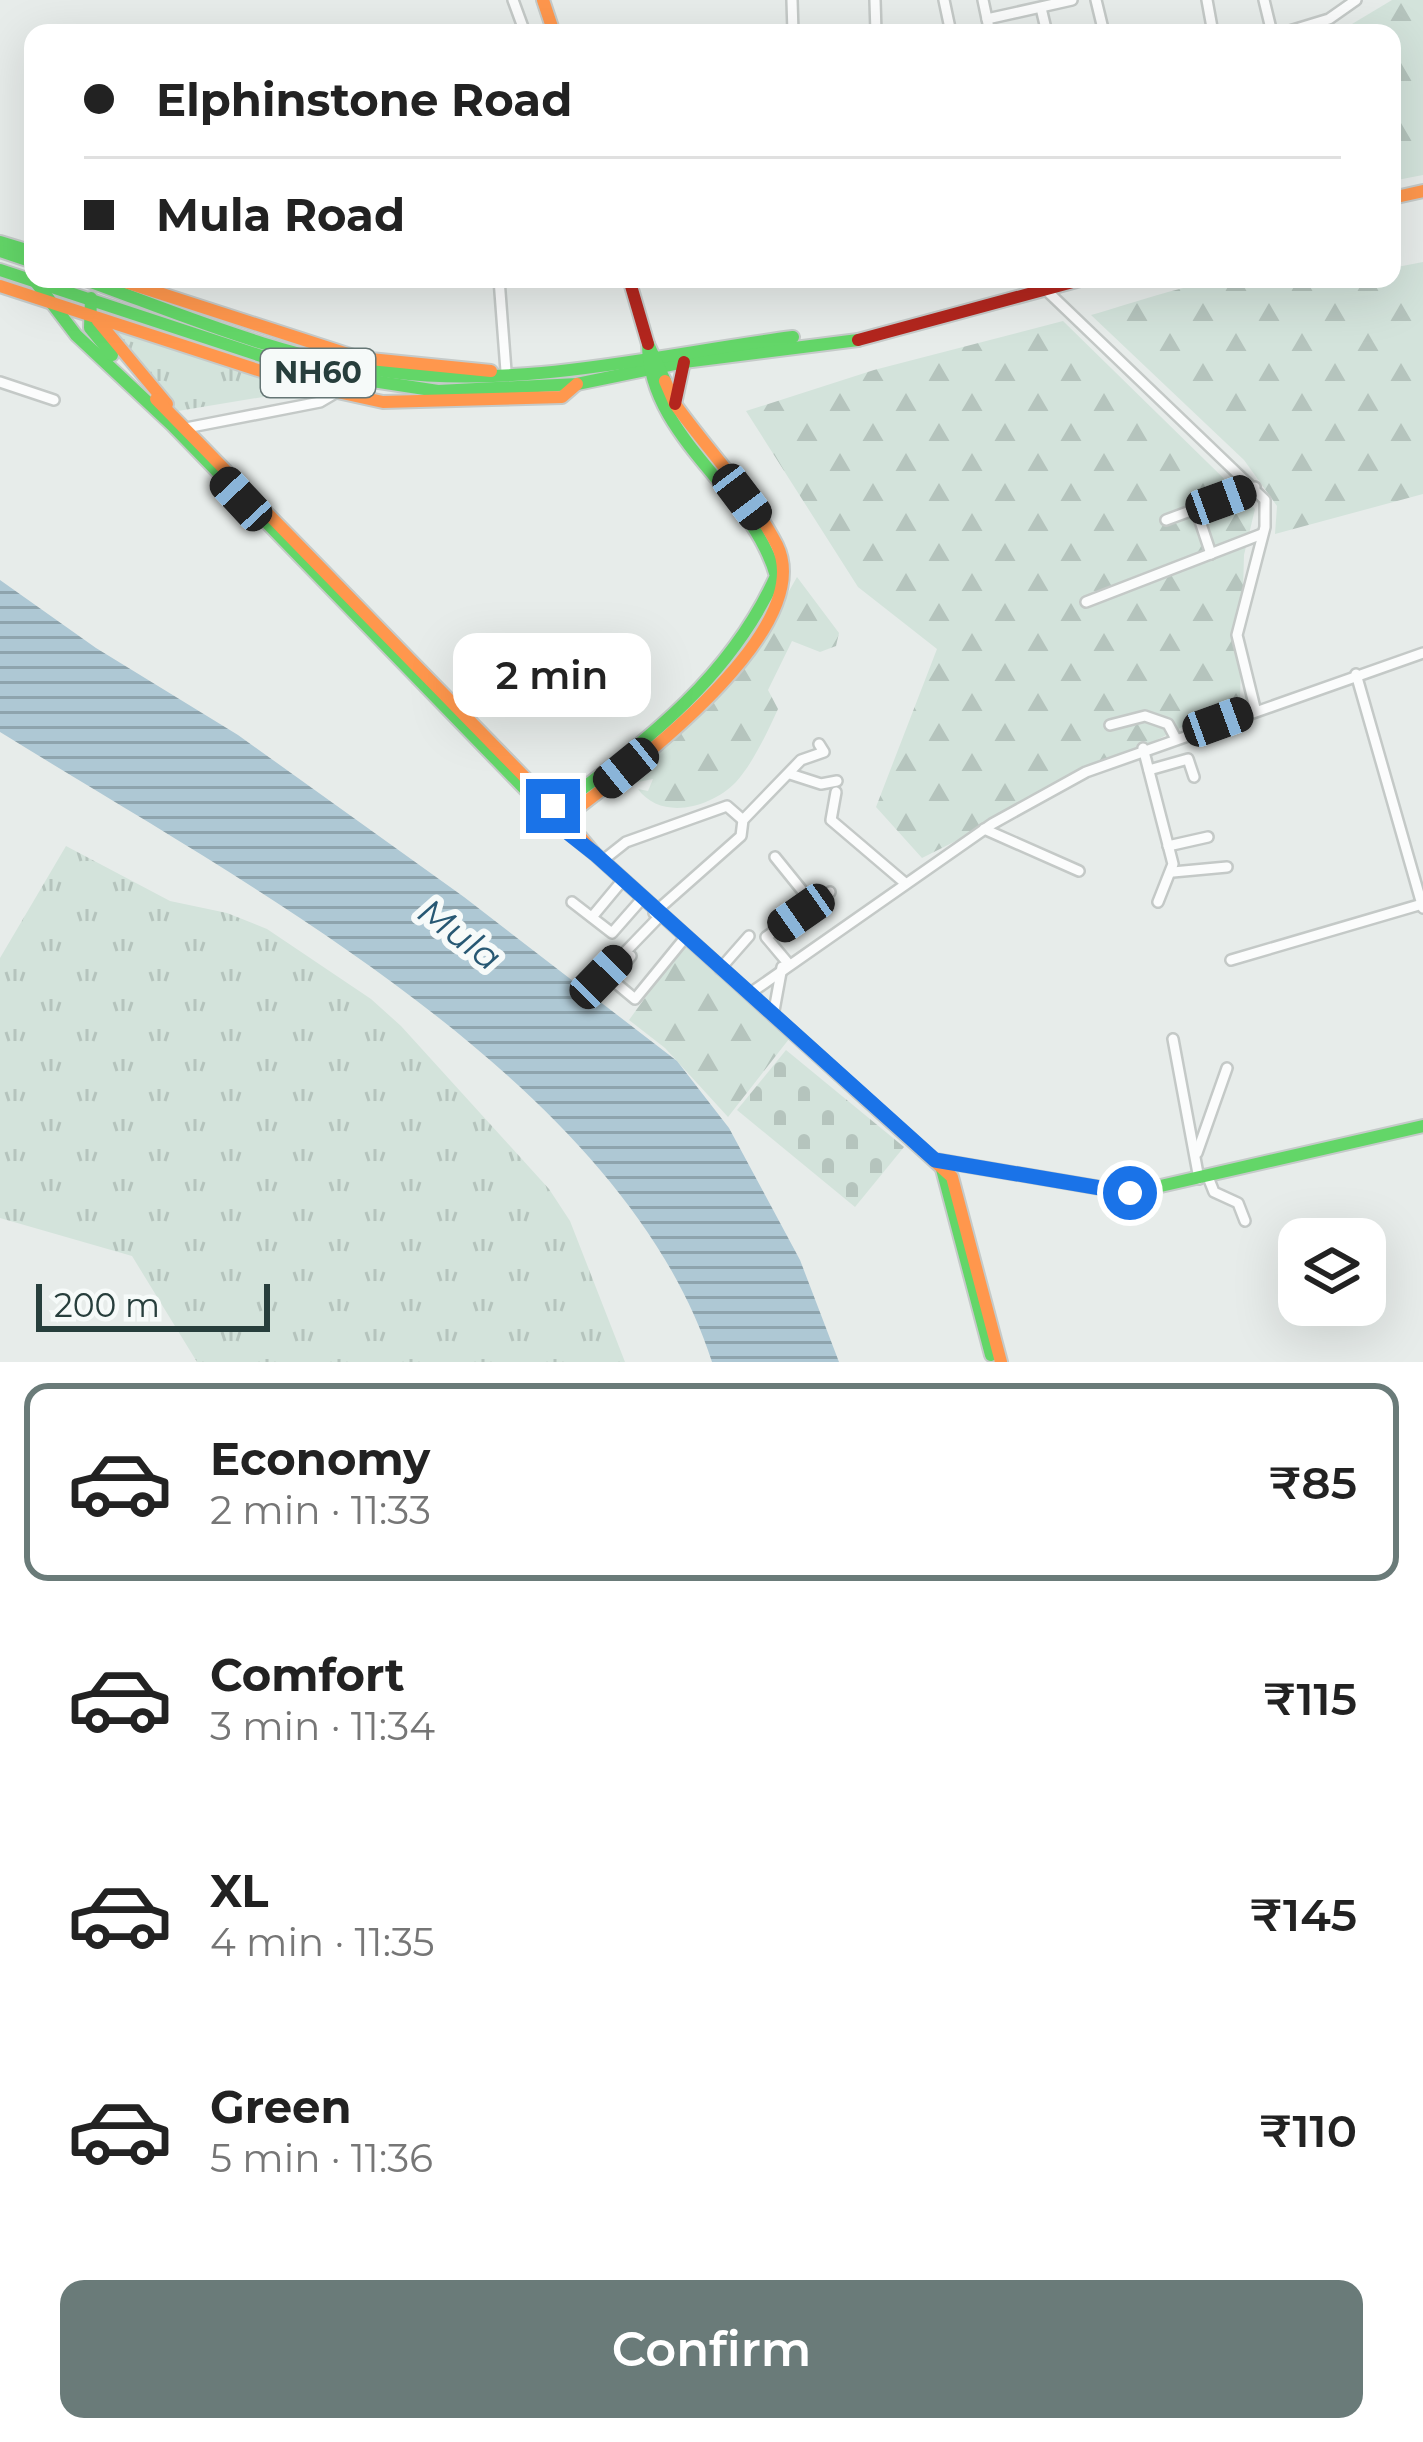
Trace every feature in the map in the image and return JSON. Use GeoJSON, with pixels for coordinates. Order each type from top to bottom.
{"type":"FeatureCollection","features":[{"type":"Feature","properties":{"kind":"main road"},"geometry":{"type":"LineString","coordinates":[[0,286],[92,310],[337,392],[427,404],[562,397],[578,384]]}},
{"type":"Feature","properties":{"kind":"main road"},"geometry":{"type":"LineString","coordinates":[[37,288],[40,297],[183,429],[656,915],[938,1165],[972,1264],[997,1362]]}},
{"type":"Feature","properties":{"kind":"main road","name":"NH60"},"geometry":{"type":"LineString","coordinates":[[48,288],[92,310],[307,371],[438,391],[578,384],[652,359],[684,362],[856,341],[1023,288]]}},
{"type":"Feature","properties":{"kind":"main road","name":"NH60"},"geometry":{"type":"LineString","coordinates":[[109,288],[311,357],[419,375],[652,359],[854,330],[1018,288]]}},
{"type":"Feature","properties":{"kind":"main road"},"geometry":{"type":"LineString","coordinates":[[144,288],[360,358],[500,372]]}},
{"type":"Feature","properties":{"kind":"main road"},"geometry":{"type":"LineString","coordinates":[[560,815],[697,698],[738,650],[776,576],[771,553],[680,429],[652,359],[632,288]]}},
{"type":"Feature","properties":{"kind":"main road"},"geometry":{"type":"LineString","coordinates":[[92,310],[183,429]]}},
{"type":"Feature","properties":{"kind":"main road"},"geometry":{"type":"LineString","coordinates":[[560,815],[704,704],[746,655],[785,577],[775,541],[675,404],[652,359]]}},
{"type":"Feature","properties":{"kind":"main road"},"geometry":{"type":"LineString","coordinates":[[675,404],[684,362]]}},
{"type":"Feature","properties":{"kind":"main road"},"geometry":{"type":"LineString","coordinates":[[938,1165],[1130,1193],[1423,1126]]}},
{"type":"Feature","properties":{"kind":"street"},"geometry":{"type":"LineString","coordinates":[[983,0],[988,24]]}},
{"type":"Feature","properties":{"kind":"street"},"geometry":{"type":"LineString","coordinates":[[987,19],[1072,0]]}},
{"type":"Feature","properties":{"kind":"street"},"geometry":{"type":"LineString","coordinates":[[1315,24],[1329,20],[1356,0]]}},
{"type":"Feature","properties":{"kind":"street"},"geometry":{"type":"LineString","coordinates":[[1041,8],[1045,24]]}},
{"type":"Feature","properties":{"kind":"street"},"geometry":{"type":"LineString","coordinates":[[499,288],[500,372]]}},
{"type":"Feature","properties":{"kind":"street"},"geometry":{"type":"LineString","coordinates":[[1048,288],[1255,487],[1267,512],[1237,634],[1255,708]]}},
{"type":"Feature","properties":{"kind":"street"},"geometry":{"type":"LineString","coordinates":[[0,382],[54,400]]}},
{"type":"Feature","properties":{"kind":"street"},"geometry":{"type":"LineString","coordinates":[[183,429],[320,403],[337,392]]}},
{"type":"Feature","properties":{"kind":"street"},"geometry":{"type":"LineString","coordinates":[[1166,520],[1255,487]]}},
{"type":"Feature","properties":{"kind":"street"},"geometry":{"type":"LineString","coordinates":[[1196,509],[1211,554]]}},
{"type":"Feature","properties":{"kind":"street"},"geometry":{"type":"LineString","coordinates":[[1086,602],[1262,534]]}},
{"type":"Feature","properties":{"kind":"street"},"geometry":{"type":"LineString","coordinates":[[749,994],[784,964],[984,829],[1086,772],[1255,708],[1423,652]]}},
{"type":"Feature","properties":{"kind":"street"},"geometry":{"type":"LineString","coordinates":[[1231,959],[1422,906],[1356,674]]}},
{"type":"Feature","properties":{"kind":"street"},"geometry":{"type":"LineString","coordinates":[[1110,725],[1144,716],[1168,724],[1178,736],[1193,777]]}},
{"type":"Feature","properties":{"kind":"street"},"geometry":{"type":"LineString","coordinates":[[601,977],[656,915],[741,836],[743,820],[803,758],[824,752],[819,744]]}},
{"type":"Feature","properties":{"kind":"street"},"geometry":{"type":"LineString","coordinates":[[1143,748],[1173,872],[1158,902]]}},
{"type":"Feature","properties":{"kind":"street"},"geometry":{"type":"LineString","coordinates":[[1149,770],[1188,759]]}},
{"type":"Feature","properties":{"kind":"street"},"geometry":{"type":"LineString","coordinates":[[790,775],[836,787],[831,820],[905,883]]}},
{"type":"Feature","properties":{"kind":"street"},"geometry":{"type":"LineString","coordinates":[[598,858],[626,842],[727,806],[740,796]]}},
{"type":"Feature","properties":{"kind":"street"},"geometry":{"type":"LineString","coordinates":[[727,806],[743,820]]}},
{"type":"Feature","properties":{"kind":"street"},"geometry":{"type":"LineString","coordinates":[[984,829],[1079,871]]}},
{"type":"Feature","properties":{"kind":"street"},"geometry":{"type":"LineString","coordinates":[[1168,847],[1208,837]]}},
{"type":"Feature","properties":{"kind":"street"},"geometry":{"type":"LineString","coordinates":[[775,857],[813,904]]}},
{"type":"Feature","properties":{"kind":"street"},"geometry":{"type":"LineString","coordinates":[[1173,872],[1227,867]]}},
{"type":"Feature","properties":{"kind":"street"},"geometry":{"type":"LineString","coordinates":[[592,917],[622,881]]}},
{"type":"Feature","properties":{"kind":"street"},"geometry":{"type":"LineString","coordinates":[[773,1016],[784,964],[766,937],[830,892]]}},
{"type":"Feature","properties":{"kind":"street"},"geometry":{"type":"LineString","coordinates":[[572,902],[612,933],[641,900]]}},
{"type":"Feature","properties":{"kind":"street"},"geometry":{"type":"LineString","coordinates":[[720,969],[749,936]]}},
{"type":"Feature","properties":{"kind":"street"},"geometry":{"type":"LineString","coordinates":[[631,956],[611,979],[634,999],[684,939]]}},
{"type":"Feature","properties":{"kind":"street"},"geometry":{"type":"LineString","coordinates":[[1173,1039],[1196,1159],[1214,1192],[1238,1203],[1244,1221]]}},
{"type":"Feature","properties":{"kind":"street"},"geometry":{"type":"LineString","coordinates":[[1196,1159],[1227,1068]]}},
{"type":"Feature","properties":{"kind":"green space"},"geometry":{"type":"Polygon","coordinates":[[[1392,0],[1423,0],[1423,175],[1401,179],[1401,24],[1352,24],[1392,0]]]}},
{"type":"Feature","properties":{"kind":"green space"},"geometry":{"type":"Polygon","coordinates":[[[1423,262],[1423,494],[1275,534],[1277,506],[1244,460],[1091,315],[1182,288],[1401,288],[1401,266],[1423,262]]]}},
{"type":"Feature","properties":{"kind":"green space"},"geometry":{"type":"Polygon","coordinates":[[[1063,321],[1255,509],[1244,555],[1240,698],[922,858],[876,807],[937,649],[858,587],[746,411],[874,370],[1063,321]]]}},
{"type":"Feature","properties":{"kind":"green space"},"geometry":{"type":"Polygon","coordinates":[[[103,324],[286,381],[287,393],[178,411],[103,324]]]}},
{"type":"Feature","properties":{"kind":"green space"},"geometry":{"type":"Polygon","coordinates":[[[797,577],[839,633],[836,646],[820,652],[792,641],[768,690],[778,709],[748,766],[726,791],[686,807],[673,808],[648,799],[638,789],[648,791],[653,779],[638,782],[632,770],[676,738],[756,649],[797,577]]]}},
{"type":"Feature","properties":{"kind":"green space"},"geometry":{"type":"Polygon","coordinates":[[[66,846],[170,901],[227,913],[267,929],[371,999],[401,1026],[549,1189],[570,1221],[625,1362],[197,1362],[132,1256],[0,1218],[0,958],[66,846]]]}},
{"type":"Feature","properties":{"kind":"green space"},"geometry":{"type":"Polygon","coordinates":[[[684,944],[789,1039],[728,1117],[665,1048],[629,1020],[684,944]]]}},
{"type":"Feature","properties":{"kind":"green space"},"geometry":{"type":"Polygon","coordinates":[[[786,1050],[904,1147],[855,1207],[737,1110],[786,1050]]]}},
{"type":"Feature","properties":{"kind":"water","name":"Mula"},"geometry":{"type":"Polygon","coordinates":[[[0,580],[96,648],[238,735],[464,897],[677,1061],[729,1128],[800,1260],[839,1362],[712,1362],[665,1260],[596,1165],[510,1078],[412,997],[306,922],[0,732],[0,580]]]}},
{"type":"Feature","properties":{"kind":"traffic: fast"},"geometry":{"type":"LineString","coordinates":[[0,242],[24,249]]}},
{"type":"Feature","properties":{"kind":"traffic: fast"},"geometry":{"type":"LineString","coordinates":[[0,251],[24,259]]}},
{"type":"Feature","properties":{"kind":"traffic: fast"},"geometry":{"type":"LineString","coordinates":[[0,270],[24,278]]}},
{"type":"Feature","properties":{"kind":"traffic: fast"},"geometry":{"type":"LineString","coordinates":[[40,288],[76,335],[172,425],[547,812]]}},
{"type":"Feature","properties":{"kind":"traffic: fast"},"geometry":{"type":"LineString","coordinates":[[55,288],[307,371],[438,391],[577,384],[684,362],[858,340]]}},
{"type":"Feature","properties":{"kind":"traffic: fast"},"geometry":{"type":"LineString","coordinates":[[107,288],[312,357],[441,376],[542,373],[793,337]]}},
{"type":"Feature","properties":{"kind":"traffic: fast"},"geometry":{"type":"LineString","coordinates":[[91,298],[90,328],[112,355]]}},
{"type":"Feature","properties":{"kind":"traffic: fast"},"geometry":{"type":"LineString","coordinates":[[561,805],[625,756],[711,676],[735,646],[776,576],[746,516],[665,408],[653,378],[648,344],[665,381]]}},
{"type":"Feature","properties":{"kind":"traffic: fast"},"geometry":{"type":"LineString","coordinates":[[935,1160],[1130,1193],[1423,1126]]}},
{"type":"Feature","properties":{"kind":"traffic: fast"},"geometry":{"type":"LineString","coordinates":[[942,1169],[991,1355]]}},
{"type":"Feature","properties":{"kind":"traffic: slow"},"geometry":{"type":"LineString","coordinates":[[543,0],[551,24]]}},
{"type":"Feature","properties":{"kind":"traffic: slow"},"geometry":{"type":"LineString","coordinates":[[1401,196],[1423,191]]}},
{"type":"Feature","properties":{"kind":"traffic: slow"},"geometry":{"type":"LineString","coordinates":[[0,286],[301,384],[383,402],[562,397],[577,384]]}},
{"type":"Feature","properties":{"kind":"traffic: slow"},"geometry":{"type":"LineString","coordinates":[[144,288],[360,358],[491,371]]}},
{"type":"Feature","properties":{"kind":"traffic: slow"},"geometry":{"type":"LineString","coordinates":[[98,321],[167,404]]}},
{"type":"Feature","properties":{"kind":"traffic: slow"},"geometry":{"type":"LineString","coordinates":[[570,814],[711,695],[770,617],[783,579],[777,545],[767,527],[675,404],[665,381]]}},
{"type":"Feature","properties":{"kind":"traffic: slow"},"geometry":{"type":"LineString","coordinates":[[156,399],[548,801]]}},
{"type":"Feature","properties":{"kind":"traffic: slow"},"geometry":{"type":"LineString","coordinates":[[563,828],[570,814],[553,806],[546,816],[551,827],[563,828],[595,854],[952,1177],[1001,1362]]}},
{"type":"Feature","properties":{"kind":"traffic: slow"},"geometry":{"type":"LineString","coordinates":[[570,824],[595,854]]}},
{"type":"Feature","properties":{"kind":"traffic: jam"},"geometry":{"type":"LineString","coordinates":[[632,288],[648,344]]}},
{"type":"Feature","properties":{"kind":"traffic: jam"},"geometry":{"type":"LineString","coordinates":[[858,340],[1051,288]]}},
{"type":"Feature","properties":{"kind":"traffic: jam"},"geometry":{"type":"LineString","coordinates":[[675,404],[684,362]]}},
{"type":"Feature","properties":{"kind":"route"},"geometry":{"type":"LineString","coordinates":[[553,806],[546,816],[550,827],[562,828],[587,853],[595,854],[654,913],[935,1160],[1130,1193]]}}]}
